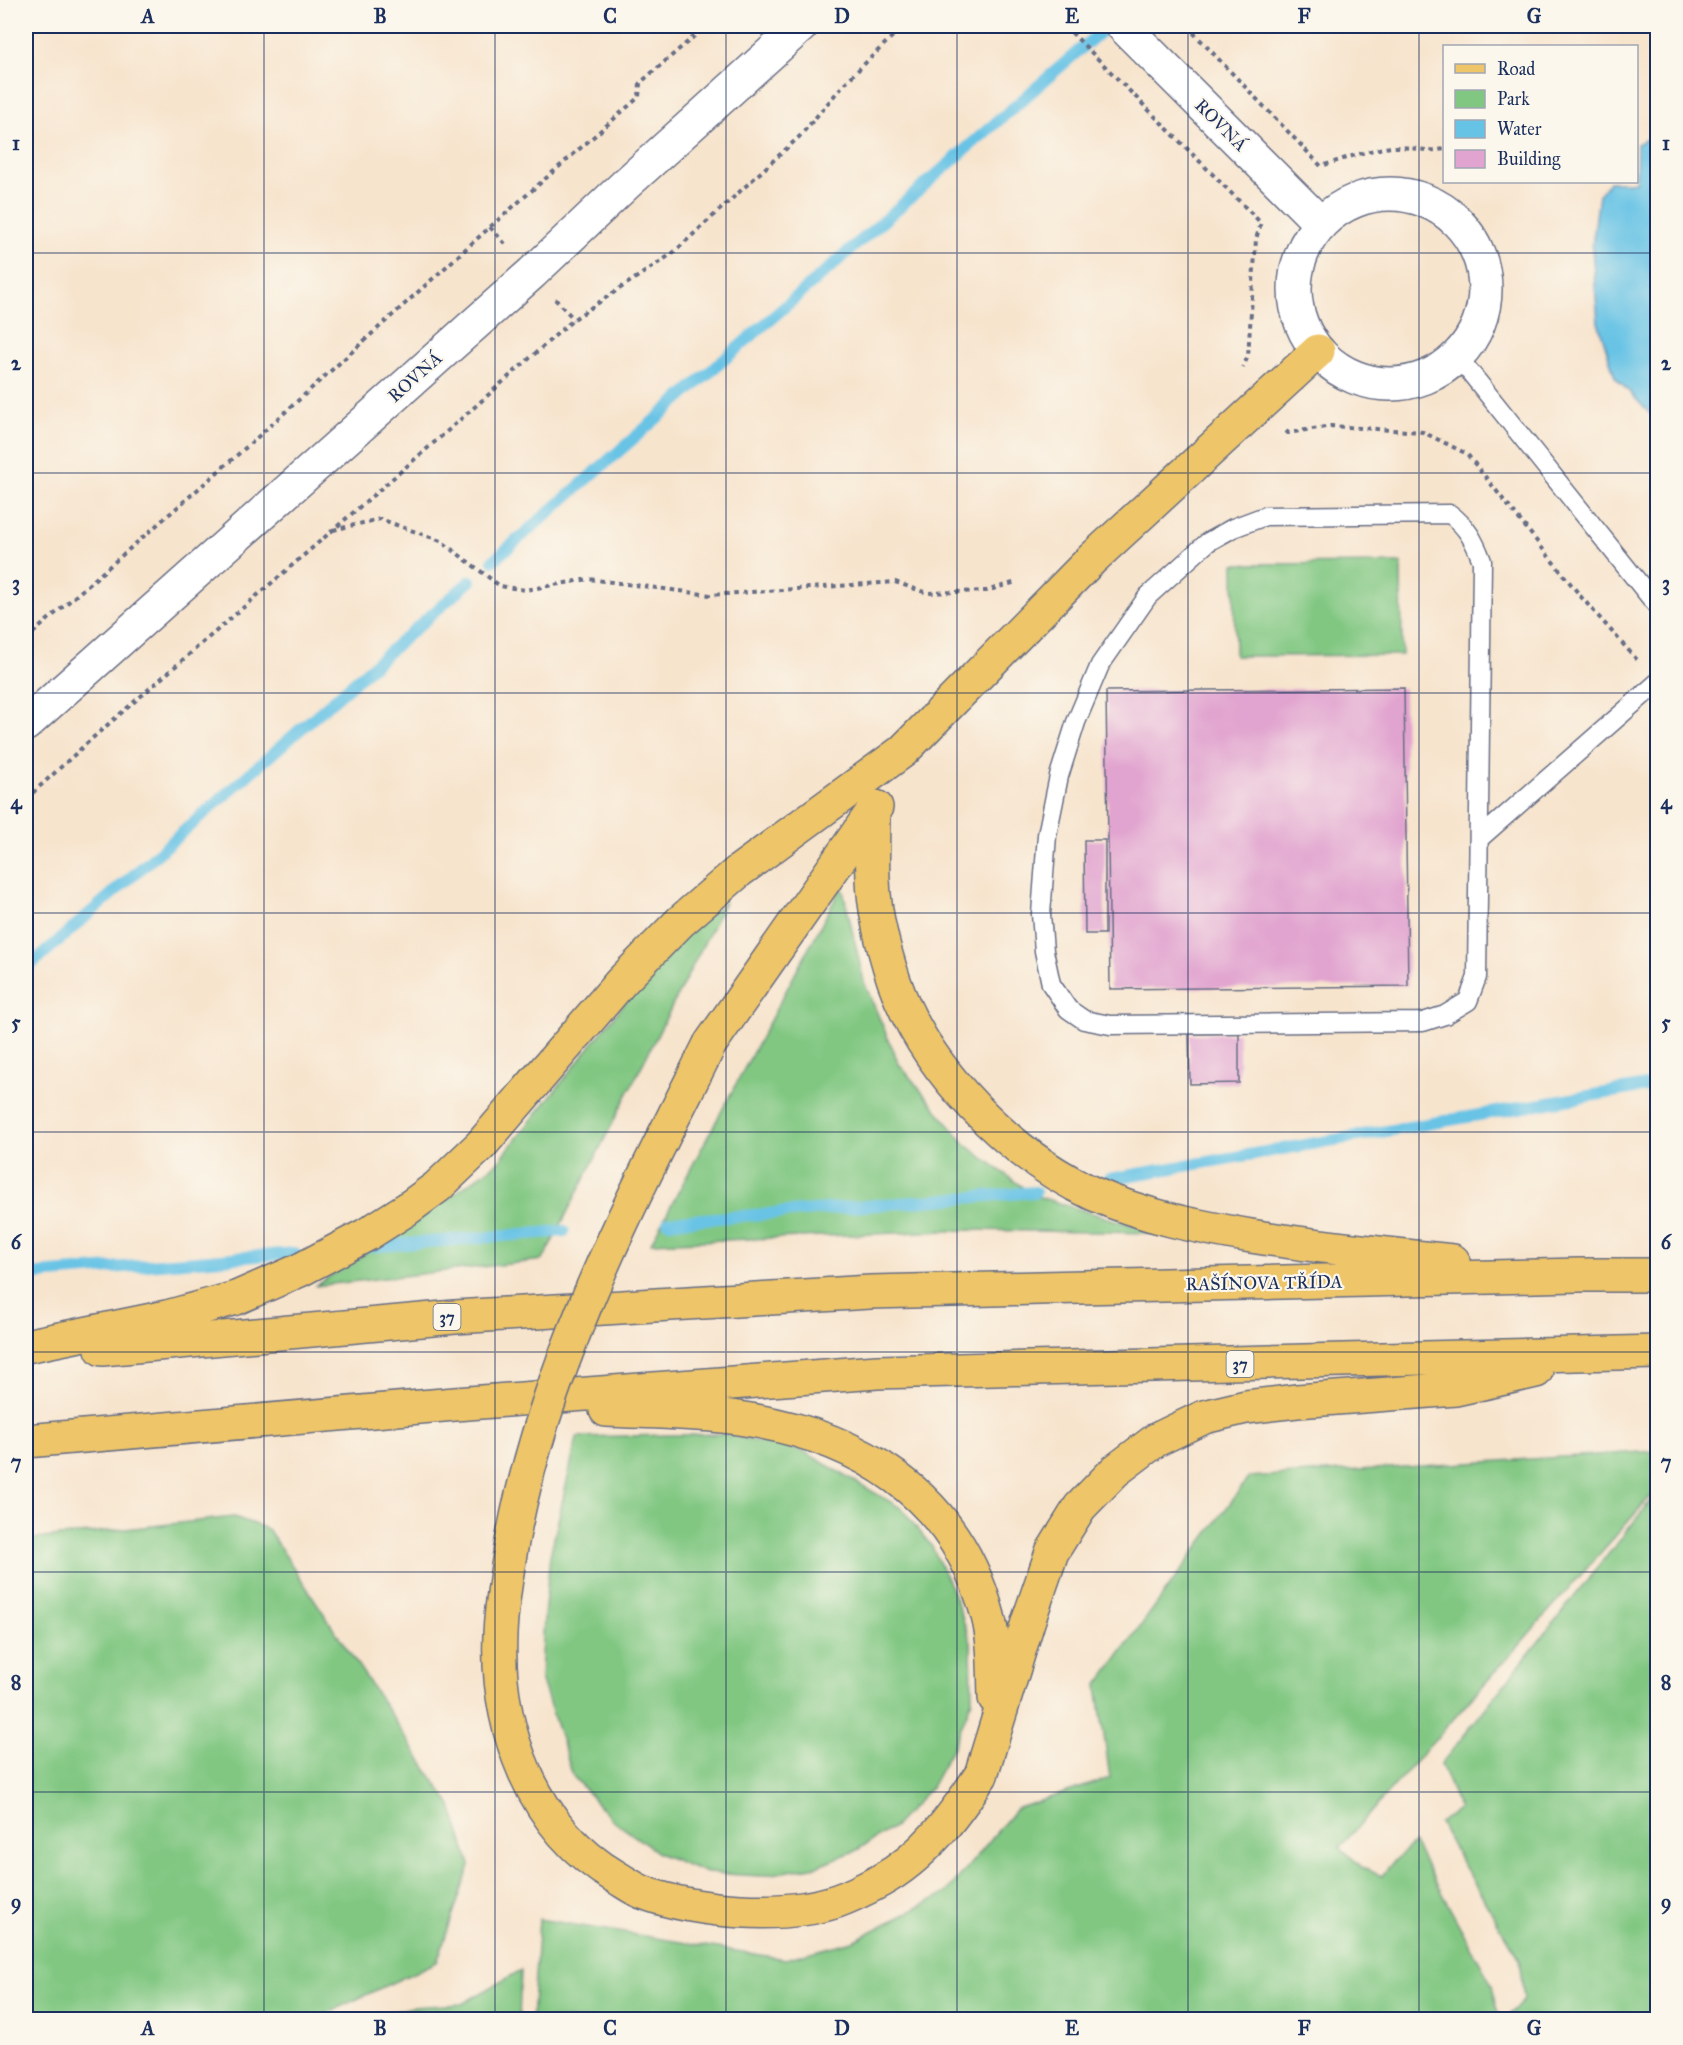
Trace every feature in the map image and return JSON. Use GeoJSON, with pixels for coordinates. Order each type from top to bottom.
{"type":"FeatureCollection","features":[{"type":"Feature","properties":{"kind":"main road"},"geometry":{"type":"LineString","coordinates":[[26,1346],[167,1317],[236,1298],[300,1270],[366,1235],[407,1209],[481,1145],[621,982],[680,922],[739,871],[903,751],[1092,559],[1318,351]]}},
{"type":"Feature","properties":{"kind":"main road"},"geometry":{"type":"LineString","coordinates":[[903,751],[873,811],[710,1044],[598,1273],[563,1357],[536,1441],[518,1511],[507,1572],[500,1635],[502,1697],[517,1756],[541,1805],[570,1842],[602,1869],[643,1893],[693,1906],[743,1912],[791,1910],[837,1901],[882,1880],[928,1844],[954,1816],[981,1775],[1052,1552],[1080,1507],[1115,1470],[1156,1440],[1204,1417],[1246,1407],[1456,1389],[1603,1355]]}},
{"type":"Feature","properties":{"kind":"main road"},"geometry":{"type":"LineString","coordinates":[[873,811],[873,881],[881,930],[894,982],[920,1036],[958,1089],[997,1130],[1044,1166],[1094,1194],[1149,1214],[1210,1229],[1306,1245],[1578,1275]]}},
{"type":"Feature","properties":{"kind":"main road","name":"RAŠÍNOVA TŘÍDA"},"geometry":{"type":"LineString","coordinates":[[26,1356],[454,1317],[870,1292],[1658,1275]]}},
{"type":"Feature","properties":{"kind":"main road","name":"37"},"geometry":{"type":"LineString","coordinates":[[26,1441],[455,1404],[877,1372],[1658,1352]]}},
{"type":"Feature","properties":{"kind":"main road"},"geometry":{"type":"LineString","coordinates":[[455,1404],[737,1418],[789,1428],[840,1445],[874,1462],[906,1485],[937,1514],[961,1549],[988,1617],[994,1652],[996,1725]]}},
{"type":"Feature","properties":{"kind":"street","name":"ROVNÁ"},"geometry":{"type":"LineString","coordinates":[[26,724],[532,273],[626,184],[801,26]]}},
{"type":"Feature","properties":{"kind":"street","name":"ROVNÁ"},"geometry":{"type":"LineString","coordinates":[[1132,36],[1320,224]]}},
{"type":"Feature","properties":{"kind":"street"},"geometry":{"type":"LineString","coordinates":[[1397,193],[1424,199],[1449,213],[1471,237],[1484,267],[1486,300],[1476,331],[1458,357],[1432,375],[1402,384],[1371,383],[1342,372],[1318,351],[1303,328],[1296,301],[1296,273],[1304,247],[1320,224],[1342,206],[1368,196],[1397,193]]}},
{"type":"Feature","properties":{"kind":"lane"},"geometry":{"type":"LineString","coordinates":[[1458,357],[1658,607]]}},
{"type":"Feature","properties":{"kind":"lane"},"geometry":{"type":"LineString","coordinates":[[1480,838],[1482,561],[1473,538],[1461,522],[1450,513],[1265,516],[1233,528],[1208,542],[1148,597],[1100,665],[1076,722],[1059,776],[1047,835],[1041,914],[1044,951],[1051,984],[1068,1009],[1084,1020],[1110,1025],[1423,1022],[1445,1016],[1468,1001],[1477,977],[1480,838],[1657,682]]}},
{"type":"Feature","properties":{"kind":"path"},"geometry":{"type":"LineString","coordinates":[[26,639],[259,436],[490,227],[639,97],[640,83],[706,26]]}},
{"type":"Feature","properties":{"kind":"path"},"geometry":{"type":"LineString","coordinates":[[26,799],[97,734],[574,319],[673,254],[800,137],[845,83],[903,26]]}},
{"type":"Feature","properties":{"kind":"path"},"geometry":{"type":"LineString","coordinates":[[1065,26],[1261,223],[1256,239],[1248,356],[1236,378],[1288,433],[1331,426],[1423,432],[1467,454],[1582,598],[1657,682]]}},
{"type":"Feature","properties":{"kind":"path"},"geometry":{"type":"LineString","coordinates":[[1187,26],[1321,166],[1368,151],[1395,147],[1430,152],[1443,149]]}},
{"type":"Feature","properties":{"kind":"path"},"geometry":{"type":"LineString","coordinates":[[490,227],[512,251]]}},
{"type":"Feature","properties":{"kind":"path"},"geometry":{"type":"LineString","coordinates":[[558,302],[574,319]]}},
{"type":"Feature","properties":{"kind":"path"},"geometry":{"type":"LineString","coordinates":[[333,531],[380,519],[441,541],[500,586],[525,590],[589,579],[710,595],[895,582],[927,593],[986,591],[1018,581]]}},
{"type":"Feature","properties":{"kind":"green space"},"geometry":{"type":"Polygon","coordinates":[[[1401,563],[1402,655],[1235,656],[1234,564],[1401,563]]]}},
{"type":"Feature","properties":{"kind":"green space"},"geometry":{"type":"Polygon","coordinates":[[[842,886],[864,982],[899,1064],[965,1144],[1033,1195],[1157,1233],[969,1230],[651,1243],[842,886]]]}},
{"type":"Feature","properties":{"kind":"green space"},"geometry":{"type":"Polygon","coordinates":[[[725,902],[543,1260],[315,1286],[442,1203],[497,1163],[663,955],[725,902]]]}},
{"type":"Feature","properties":{"kind":"green space"},"geometry":{"type":"Polygon","coordinates":[[[722,1434],[803,1451],[901,1508],[932,1547],[953,1592],[971,1642],[972,1700],[954,1745],[931,1787],[895,1826],[857,1850],[817,1866],[761,1876],[707,1873],[658,1853],[611,1819],[573,1776],[541,1678],[550,1556],[577,1437],[722,1434]]]}},
{"type":"Feature","properties":{"kind":"green space"},"geometry":{"type":"Polygon","coordinates":[[[1657,1451],[1657,1489],[1340,1847],[1363,1868],[1382,1876],[1392,1863],[1414,1843],[1492,1985],[1500,2019],[532,2019],[539,1919],[785,1959],[853,1941],[946,1893],[1016,1809],[1110,1778],[1097,1686],[1249,1477],[1657,1451]]]}},
{"type":"Feature","properties":{"kind":"green space"},"geometry":{"type":"Polygon","coordinates":[[[1657,1493],[1657,2019],[1505,2019],[1524,1999],[1519,1959],[1439,1823],[1459,1808],[1441,1764],[1657,1493]]]}},
{"type":"Feature","properties":{"kind":"green space"},"geometry":{"type":"Polygon","coordinates":[[[234,1517],[268,1529],[451,1806],[470,1865],[437,1962],[314,2019],[26,2019],[26,1540],[234,1517]]]}},
{"type":"Feature","properties":{"kind":"green space"},"geometry":{"type":"Polygon","coordinates":[[[521,1970],[519,2019],[365,2019],[412,2007],[462,2004],[521,1970]]]}},
{"type":"Feature","properties":{"kind":"water"},"geometry":{"type":"Polygon","coordinates":[[[1657,134],[1657,421],[1615,377],[1598,322],[1592,247],[1599,195],[1608,183],[1638,183],[1638,144],[1657,134]]]}},
{"type":"Feature","properties":{"kind":"building"},"geometry":{"type":"Polygon","coordinates":[[[1404,688],[1408,986],[1110,989],[1106,691],[1404,688]]]}},
{"type":"Feature","properties":{"kind":"building"},"geometry":{"type":"Polygon","coordinates":[[[1084,840],[1105,840],[1105,934],[1085,934],[1084,840]]]}},
{"type":"Feature","properties":{"kind":"building"},"geometry":{"type":"Polygon","coordinates":[[[1239,1033],[1239,1083],[1190,1084],[1189,1034],[1239,1033]]]}},
{"type":"Feature","properties":{"kind":"waterway"},"geometry":{"type":"LineString","coordinates":[[493,561],[1107,26]]}},
{"type":"Feature","properties":{"kind":"waterway"},"geometry":{"type":"LineString","coordinates":[[26,969],[470,581]]}},
{"type":"Feature","properties":{"kind":"waterway"},"geometry":{"type":"LineString","coordinates":[[1109,1179],[1658,1084]]}},
{"type":"Feature","properties":{"kind":"waterway"},"geometry":{"type":"LineString","coordinates":[[668,1222],[1035,1192]]}},
{"type":"Feature","properties":{"kind":"waterway"},"geometry":{"type":"LineString","coordinates":[[368,1247],[564,1231]]}},
{"type":"Feature","properties":{"kind":"waterway"},"geometry":{"type":"LineString","coordinates":[[26,1275],[295,1253]]}}]}
